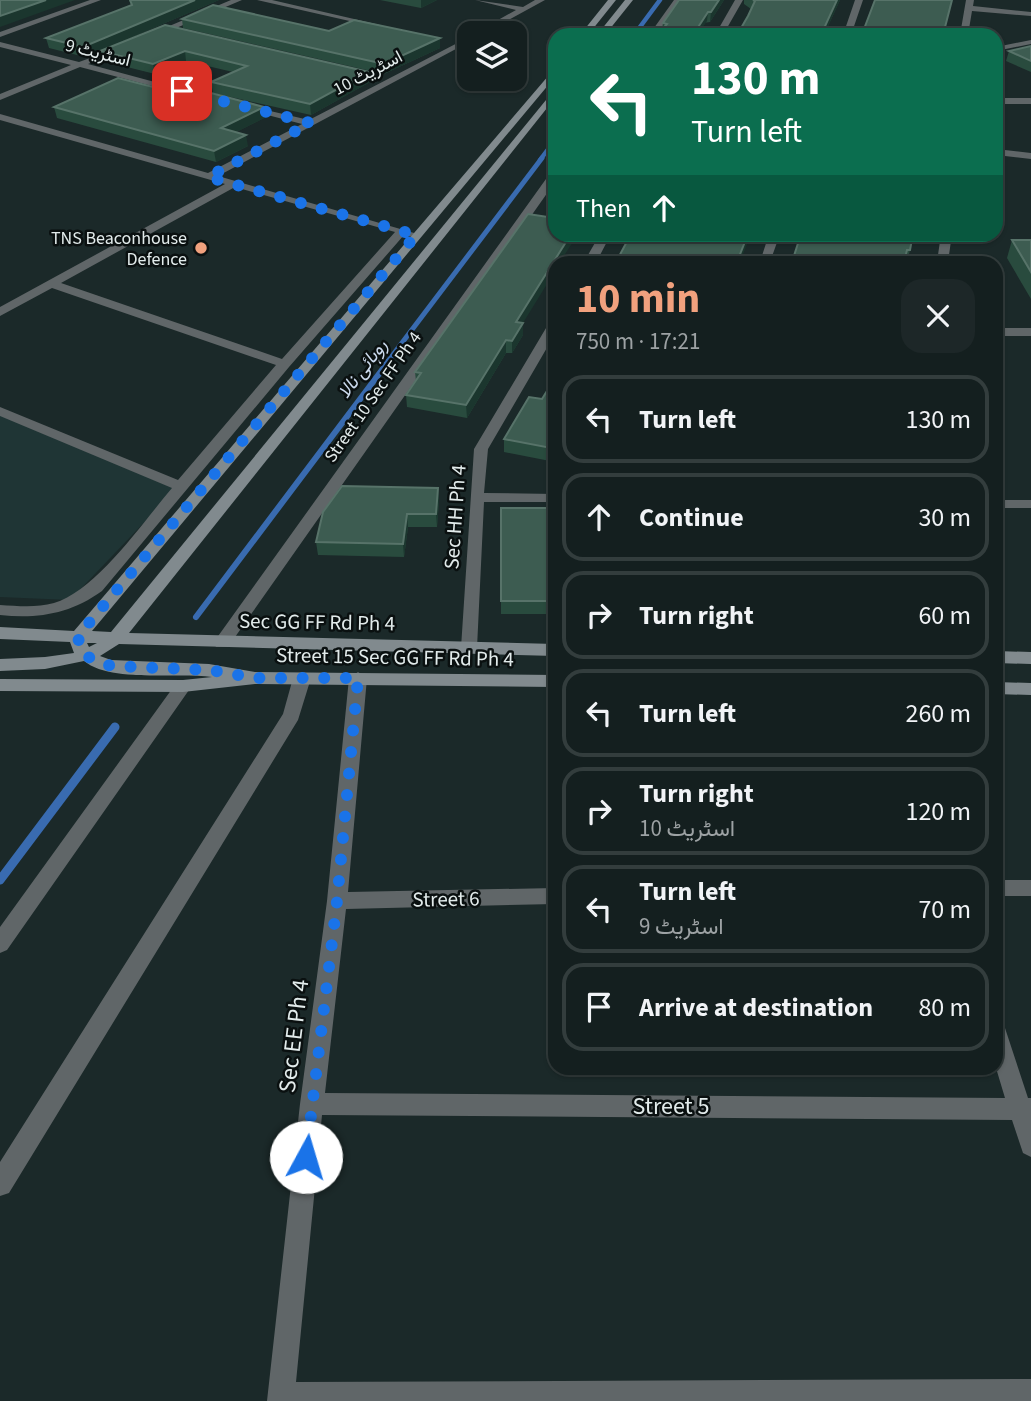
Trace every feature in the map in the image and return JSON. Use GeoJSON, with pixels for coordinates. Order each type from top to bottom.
{"type":"FeatureCollection","features":[{"type":"Feature","properties":{"kind":"main road"},"geometry":{"type":"LineString","coordinates":[[590,28],[612,0]]}},
{"type":"Feature","properties":{"kind":"main road"},"geometry":{"type":"LineString","coordinates":[[607,28],[629,0]]}},
{"type":"Feature","properties":{"kind":"main road"},"geometry":{"type":"LineString","coordinates":[[255,678],[209,670],[111,666],[98,663],[78,645],[78,636],[548,79]]}},
{"type":"Feature","properties":{"kind":"main road"},"geometry":{"type":"LineString","coordinates":[[0,665],[36,665],[85,654],[116,638],[548,101]]}},
{"type":"Feature","properties":{"kind":"main road","name":"Sec GG FF Rd Ph 4"},"geometry":{"type":"LineString","coordinates":[[0,633],[222,643],[548,650]]}},
{"type":"Feature","properties":{"kind":"main road"},"geometry":{"type":"LineString","coordinates":[[1003,657],[1031,658]]}},
{"type":"Feature","properties":{"kind":"main road","name":"Street 15 Sec GG FF Rd Ph 4"},"geometry":{"type":"LineString","coordinates":[[0,685],[183,686],[255,678],[548,681]]}},
{"type":"Feature","properties":{"kind":"main road"},"geometry":{"type":"LineString","coordinates":[[1003,688],[1031,688]]}},
{"type":"Feature","properties":{"kind":"street","name":"اسٹریٹ 9"},"geometry":{"type":"LineString","coordinates":[[0,35],[97,0]]}},
{"type":"Feature","properties":{"kind":"street"},"geometry":{"type":"LineString","coordinates":[[141,40],[238,0]]}},
{"type":"Feature","properties":{"kind":"street"},"geometry":{"type":"LineString","coordinates":[[261,0],[381,26]]}},
{"type":"Feature","properties":{"kind":"street"},"geometry":{"type":"LineString","coordinates":[[479,0],[523,9]]}},
{"type":"Feature","properties":{"kind":"street"},"geometry":{"type":"LineString","coordinates":[[501,21],[541,0]]}},
{"type":"Feature","properties":{"kind":"street"},"geometry":{"type":"LineString","coordinates":[[658,28],[678,0]]}},
{"type":"Feature","properties":{"kind":"street"},"geometry":{"type":"LineString","coordinates":[[723,28],[739,0]]}},
{"type":"Feature","properties":{"kind":"street"},"geometry":{"type":"LineString","coordinates":[[849,28],[859,0]]}},
{"type":"Feature","properties":{"kind":"street"},"geometry":{"type":"LineString","coordinates":[[965,28],[969,4],[1031,14]]}},
{"type":"Feature","properties":{"kind":"street"},"geometry":{"type":"LineString","coordinates":[[165,29],[178,32]]}},
{"type":"Feature","properties":{"kind":"street"},"geometry":{"type":"LineString","coordinates":[[448,40],[457,41]]}},
{"type":"Feature","properties":{"kind":"street"},"geometry":{"type":"LineString","coordinates":[[1003,47],[1031,42]]}},
{"type":"Feature","properties":{"kind":"street","name":"اسٹریٹ 9"},"geometry":{"type":"LineString","coordinates":[[0,44],[221,100]]}},
{"type":"Feature","properties":{"kind":"street"},"geometry":{"type":"LineString","coordinates":[[0,97],[128,45]]}},
{"type":"Feature","properties":{"kind":"street","name":"اسٹریٹ 10"},"geometry":{"type":"LineString","coordinates":[[208,177],[457,45]]}},
{"type":"Feature","properties":{"kind":"street"},"geometry":{"type":"LineString","coordinates":[[376,78],[389,81]]}},
{"type":"Feature","properties":{"kind":"street"},"geometry":{"type":"LineString","coordinates":[[1003,101],[1031,101]]}},
{"type":"Feature","properties":{"kind":"street"},"geometry":{"type":"LineString","coordinates":[[234,104],[311,123]]}},
{"type":"Feature","properties":{"kind":"street"},"geometry":{"type":"LineString","coordinates":[[0,117],[416,235]]}},
{"type":"Feature","properties":{"kind":"street"},"geometry":{"type":"LineString","coordinates":[[1003,153],[1031,156]]}},
{"type":"Feature","properties":{"kind":"street"},"geometry":{"type":"LineString","coordinates":[[0,312],[233,184]]}},
{"type":"Feature","properties":{"kind":"street","name":"Street 10 Sec FF Ph 4"},"geometry":{"type":"LineString","coordinates":[[222,643],[548,184]]}},
{"type":"Feature","properties":{"kind":"street"},"geometry":{"type":"LineString","coordinates":[[0,610],[55,611],[77,602],[96,587],[307,337],[401,232]]}},
{"type":"Feature","properties":{"kind":"street"},"geometry":{"type":"LineString","coordinates":[[52,284],[284,364]]}},
{"type":"Feature","properties":{"kind":"street"},"geometry":{"type":"LineString","coordinates":[[1003,332],[1031,332]]}},
{"type":"Feature","properties":{"kind":"street","name":"Sec HH Ph 4"},"geometry":{"type":"LineString","coordinates":[[469,648],[476,497],[481,449],[548,335]]}},
{"type":"Feature","properties":{"kind":"street"},"geometry":{"type":"LineString","coordinates":[[307,337],[327,341]]}},
{"type":"Feature","properties":{"kind":"street"},"geometry":{"type":"LineString","coordinates":[[0,411],[183,487]]}},
{"type":"Feature","properties":{"kind":"street"},"geometry":{"type":"LineString","coordinates":[[476,497],[548,498]]}},
{"type":"Feature","properties":{"kind":"street"},"geometry":{"type":"LineString","coordinates":[[1003,503],[1031,504]]}},
{"type":"Feature","properties":{"kind":"street"},"geometry":{"type":"LineString","coordinates":[[0,1184],[292,715],[302,678]]}},
{"type":"Feature","properties":{"kind":"street","name":"Sec EE Ph 4"},"geometry":{"type":"LineString","coordinates":[[281,1399],[312,1104],[337,901],[358,678]]}},
{"type":"Feature","properties":{"kind":"street"},"geometry":{"type":"LineString","coordinates":[[0,944],[183,686]]}},
{"type":"Feature","properties":{"kind":"street"},"geometry":{"type":"LineString","coordinates":[[1003,888],[1031,888]]}},
{"type":"Feature","properties":{"kind":"street","name":"Street 6"},"geometry":{"type":"LineString","coordinates":[[337,901],[548,896]]}},
{"type":"Feature","properties":{"kind":"street"},"geometry":{"type":"LineString","coordinates":[[1003,1050],[1026,1109],[1031,1145]]}},
{"type":"Feature","properties":{"kind":"street","name":"Street 5"},"geometry":{"type":"LineString","coordinates":[[312,1104],[1026,1109]]}},
{"type":"Feature","properties":{"kind":"street"},"geometry":{"type":"LineString","coordinates":[[281,1399],[1031,1393]]}},
{"type":"Feature","properties":{"kind":"shaded area"},"geometry":{"type":"Polygon","coordinates":[[[0,415],[176,489],[70,600],[0,597],[0,415]]]}},
{"type":"Feature","properties":{"kind":"building"},"geometry":{"type":"Polygon","coordinates":[[[0,0],[46,0],[0,16],[0,0]]]}},
{"type":"Feature","properties":{"kind":"building"},"geometry":{"type":"Polygon","coordinates":[[[130,0],[195,0],[83,47],[46,38],[132,5],[130,0]]]}},
{"type":"Feature","properties":{"kind":"building"},"geometry":{"type":"Polygon","coordinates":[[[679,0],[719,0],[698,28],[663,28],[667,24],[663,23],[679,0]]]}},
{"type":"Feature","properties":{"kind":"building"},"geometry":{"type":"Polygon","coordinates":[[[753,0],[837,0],[824,28],[741,28],[755,1],[753,0]]]}},
{"type":"Feature","properties":{"kind":"building"},"geometry":{"type":"Polygon","coordinates":[[[875,0],[952,0],[945,28],[864,28],[875,0]]]}},
{"type":"Feature","properties":{"kind":"building"},"geometry":{"type":"Polygon","coordinates":[[[213,5],[329,31],[354,20],[440,38],[384,64],[182,19],[213,5]]]}},
{"type":"Feature","properties":{"kind":"building"},"geometry":{"type":"Polygon","coordinates":[[[165,25],[369,72],[310,104],[211,82],[247,66],[185,51],[153,64],[100,51],[165,25]]]}},
{"type":"Feature","properties":{"kind":"building"},"geometry":{"type":"Polygon","coordinates":[[[1031,46],[1031,61],[1009,51],[1031,46]]]}},
{"type":"Feature","properties":{"kind":"building"},"geometry":{"type":"Polygon","coordinates":[[[118,78],[184,95],[196,89],[264,107],[221,128],[246,135],[214,151],[54,107],[118,78]]]}},
{"type":"Feature","properties":{"kind":"building"},"geometry":{"type":"Polygon","coordinates":[[[528,214],[548,217],[548,242],[566,242],[557,256],[548,256],[548,271],[516,322],[523,323],[512,341],[506,340],[466,405],[406,395],[421,373],[415,372],[528,214]]]}},
{"type":"Feature","properties":{"kind":"building"},"geometry":{"type":"Polygon","coordinates":[[[1012,240],[1031,240],[1031,272],[1012,240]]]}},
{"type":"Feature","properties":{"kind":"building"},"geometry":{"type":"Polygon","coordinates":[[[627,242],[745,242],[739,256],[619,256],[627,242]]]}},
{"type":"Feature","properties":{"kind":"building"},"geometry":{"type":"Polygon","coordinates":[[[798,242],[912,242],[906,256],[794,256],[798,242]]]}},
{"type":"Feature","properties":{"kind":"building"},"geometry":{"type":"Polygon","coordinates":[[[548,389],[548,447],[504,439],[529,397],[542,399],[548,389]]]}},
{"type":"Feature","properties":{"kind":"building"},"geometry":{"type":"Polygon","coordinates":[[[342,486],[438,488],[436,514],[407,514],[403,544],[316,542],[323,512],[342,486]]]}},
{"type":"Feature","properties":{"kind":"building"},"geometry":{"type":"Polygon","coordinates":[[[501,508],[548,508],[548,601],[501,601],[501,508]]]}},
{"type":"Feature","properties":{"kind":"waterway","name":"روہائی نالا"},"geometry":{"type":"LineString","coordinates":[[639,28],[660,0]]}},
{"type":"Feature","properties":{"kind":"waterway","name":"روہائی نالا"},"geometry":{"type":"LineString","coordinates":[[540,160],[548,149]]}},
{"type":"Feature","properties":{"kind":"waterway","name":"روہائی نالا"},"geometry":{"type":"LineString","coordinates":[[386,364],[542,158]]}},
{"type":"Feature","properties":{"kind":"waterway","name":"روہائی نالا"},"geometry":{"type":"LineString","coordinates":[[196,617],[388,362]]}},
{"type":"Feature","properties":{"kind":"waterway","name":"روہائی نالا"},"geometry":{"type":"LineString","coordinates":[[0,880],[115,727]]}},
{"type":"Feature","properties":{"kind":"place","name":"TNS Beaconhouse Defence"},"geometry":{"type":"Point","coordinates":[201,248]}},
{"type":"Feature","properties":{"kind":"route"},"geometry":{"type":"LineString","coordinates":[[182,91],[311,123],[208,177],[416,235],[78,636],[80,649],[91,659],[111,666],[209,670],[255,678],[358,678],[337,901],[306,1157]]}}]}
